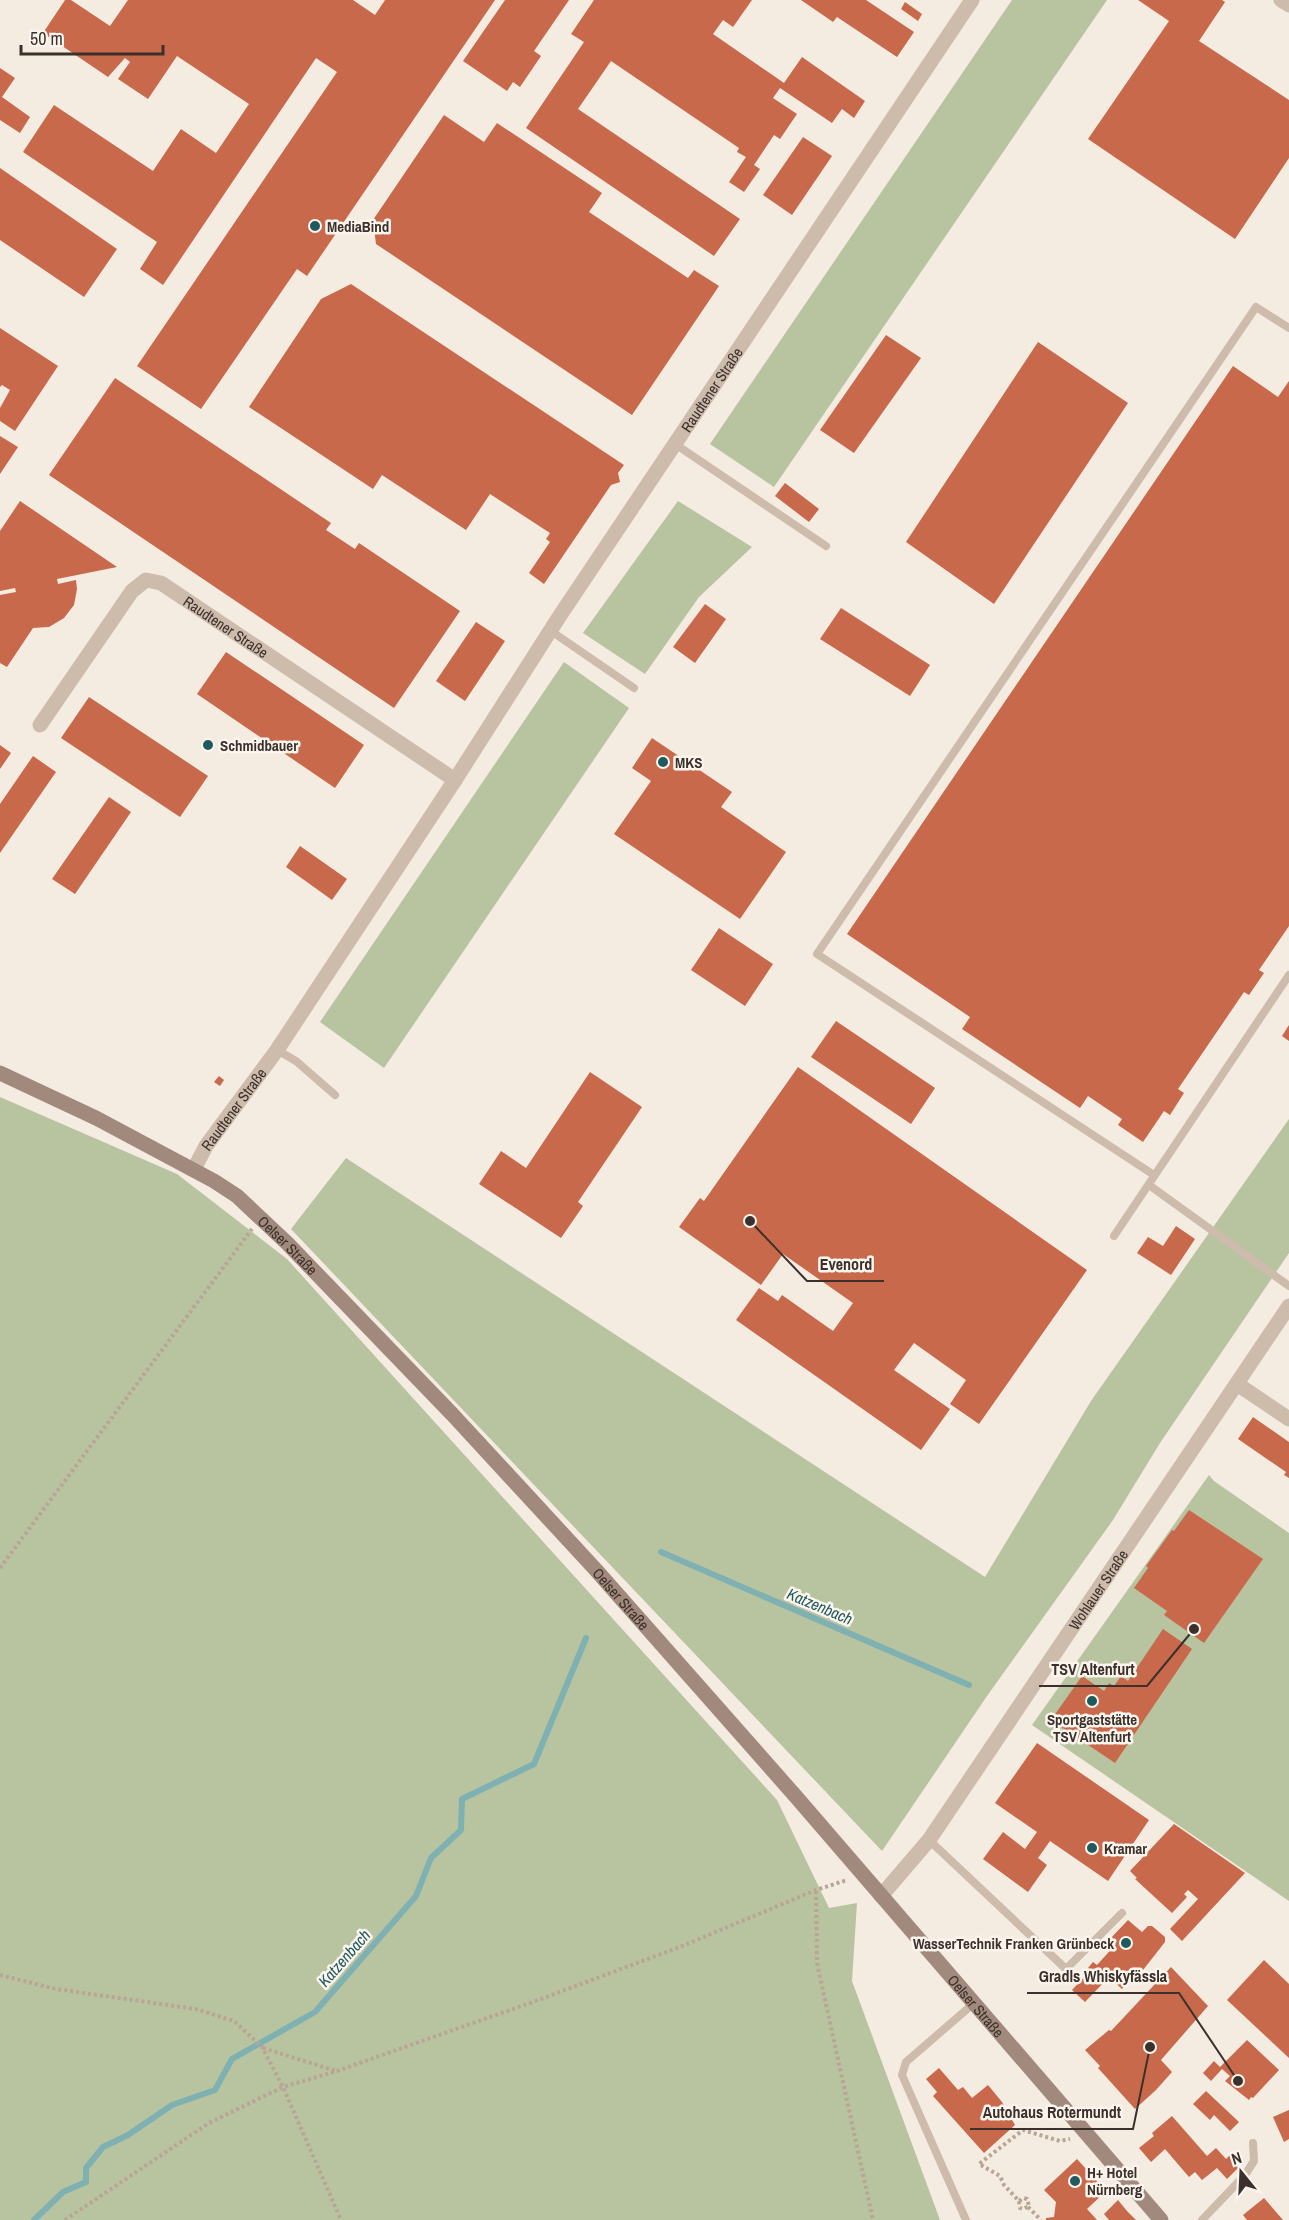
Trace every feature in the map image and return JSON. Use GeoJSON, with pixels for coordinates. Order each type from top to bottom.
{"type":"FeatureCollection","features":[{"type":"Feature","properties":{"kind":"main road","name":"Oelser Straße"},"geometry":{"type":"LineString","coordinates":[[0,1073],[96,1118],[194,1169],[237,1196],[261,1217],[452,1414],[580,1552],[1161,2220]]}},
{"type":"Feature","properties":{"kind":"street","name":"Raudtener Straße"},"geometry":{"type":"LineString","coordinates":[[194,1169],[206,1146],[277,1050],[551,631],[972,0]]}},
{"type":"Feature","properties":{"kind":"street"},"geometry":{"type":"LineString","coordinates":[[1281,0],[1289,5]]}},
{"type":"Feature","properties":{"kind":"street","name":"Raudtener Straße"},"geometry":{"type":"LineString","coordinates":[[40,725],[132,591],[146,580],[162,583],[455,780]]}},
{"type":"Feature","properties":{"kind":"street","name":"Wohlauer Straße"},"geometry":{"type":"LineString","coordinates":[[881,1896],[929,1840],[1289,1306]]}},
{"type":"Feature","properties":{"kind":"street"},"geometry":{"type":"LineString","coordinates":[[1237,1384],[1289,1419]]}},
{"type":"Feature","properties":{"kind":"lane"},"geometry":{"type":"LineString","coordinates":[[1154,1175],[817,954],[1256,307],[1289,328]]}},
{"type":"Feature","properties":{"kind":"lane"},"geometry":{"type":"LineString","coordinates":[[675,444],[826,546]]}},
{"type":"Feature","properties":{"kind":"lane"},"geometry":{"type":"LineString","coordinates":[[551,631],[634,688]]}},
{"type":"Feature","properties":{"kind":"lane"},"geometry":{"type":"LineString","coordinates":[[1114,1236],[1289,975]]}},
{"type":"Feature","properties":{"kind":"lane"},"geometry":{"type":"LineString","coordinates":[[277,1050],[296,1061],[334,1095]]}},
{"type":"Feature","properties":{"kind":"lane"},"geometry":{"type":"LineString","coordinates":[[1149,1185],[1289,1286]]}},
{"type":"Feature","properties":{"kind":"lane"},"geometry":{"type":"LineString","coordinates":[[929,1840],[1066,1969],[1122,1913]]}},
{"type":"Feature","properties":{"kind":"lane"},"geometry":{"type":"LineString","coordinates":[[966,2220],[902,2075],[906,2062],[973,2004]]}},
{"type":"Feature","properties":{"kind":"lane"},"geometry":{"type":"LineString","coordinates":[[1202,2220],[1245,2175],[1254,2161],[1253,2143]]}},
{"type":"Feature","properties":{"kind":"path"},"geometry":{"type":"LineString","coordinates":[[0,1568],[261,1217]]}},
{"type":"Feature","properties":{"kind":"path"},"geometry":{"type":"LineString","coordinates":[[65,2220],[209,2123],[283,2087],[337,2071],[530,2003],[680,1947],[816,1890],[862,1874]]}},
{"type":"Feature","properties":{"kind":"path"},"geometry":{"type":"LineString","coordinates":[[816,1890],[817,1963],[873,2220]]}},
{"type":"Feature","properties":{"kind":"path"},"geometry":{"type":"LineString","coordinates":[[0,1975],[56,1989],[196,2009],[234,2021],[262,2047],[283,2087],[341,2220]]}},
{"type":"Feature","properties":{"kind":"path"},"geometry":{"type":"LineString","coordinates":[[262,2047],[337,2071]]}},
{"type":"Feature","properties":{"kind":"path"},"geometry":{"type":"LineString","coordinates":[[1028,2207],[1020,2208],[1019,2201],[1004,2185],[1000,2176],[980,2164],[1023,2130],[1060,2141],[1088,2135]]}},
{"type":"Feature","properties":{"kind":"path"},"geometry":{"type":"LineString","coordinates":[[1019,2201],[1027,2199],[1028,2207],[1041,2220]]}},
{"type":"Feature","properties":{"kind":"green space"},"geometry":{"type":"Polygon","coordinates":[[[1012,0],[1107,0],[774,487],[710,444],[1012,0]]]}},
{"type":"Feature","properties":{"kind":"green space"},"geometry":{"type":"Polygon","coordinates":[[[678,501],[752,547],[699,597],[645,674],[583,633],[678,501]]]}},
{"type":"Feature","properties":{"kind":"green space"},"geometry":{"type":"Polygon","coordinates":[[[564,662],[629,708],[384,1068],[320,1022],[564,662]]]}},
{"type":"Feature","properties":{"kind":"green space"},"geometry":{"type":"Polygon","coordinates":[[[0,1097],[177,1174],[287,1259],[777,1800],[829,1908],[857,1903],[852,1981],[940,2220],[0,2220],[0,1097]]]}},
{"type":"Feature","properties":{"kind":"green space"},"geometry":{"type":"Polygon","coordinates":[[[1289,1119],[1289,1253],[1160,1443],[1113,1520],[987,1696],[882,1851],[291,1229],[346,1158],[985,1577],[1091,1401],[1289,1119]]]}},
{"type":"Feature","properties":{"kind":"green space"},"geometry":{"type":"Polygon","coordinates":[[[1209,1475],[1214,1481],[1289,1533],[1289,1901],[1032,1725],[1209,1475]]]}},
{"type":"Feature","properties":{"kind":"building"},"geometry":{"type":"Polygon","coordinates":[[[65,0],[71,0],[110,26],[128,0],[353,0],[375,15],[385,0],[495,0],[307,276],[297,269],[201,409],[137,366],[337,72],[316,58],[163,285],[140,269],[157,242],[23,152],[54,105],[153,171],[181,129],[216,153],[249,104],[177,56],[148,99],[118,79],[130,62],[125,58],[108,77],[43,33],[65,0]]]}},
{"type":"Feature","properties":{"kind":"building"},"geometry":{"type":"Polygon","coordinates":[[[505,0],[569,0],[534,51],[541,56],[520,87],[513,82],[507,91],[463,61],[505,0]]]}},
{"type":"Feature","properties":{"kind":"building"},"geometry":{"type":"Polygon","coordinates":[[[594,0],[752,0],[733,27],[723,20],[713,34],[784,83],[802,57],[865,101],[854,118],[842,109],[832,123],[780,88],[773,98],[797,114],[780,139],[774,135],[754,165],[760,169],[744,192],[729,182],[746,157],[737,152],[739,148],[611,61],[578,109],[740,219],[714,256],[526,128],[584,42],[571,34],[594,0]]]}},
{"type":"Feature","properties":{"kind":"building"},"geometry":{"type":"Polygon","coordinates":[[[801,0],[866,0],[914,32],[897,57],[837,17],[833,22],[801,0]]]}},
{"type":"Feature","properties":{"kind":"building"},"geometry":{"type":"Polygon","coordinates":[[[1138,0],[1222,0],[1225,2],[1199,41],[1289,100],[1289,158],[1235,239],[1088,139],[1169,21],[1138,0]]]}},
{"type":"Feature","properties":{"kind":"building"},"geometry":{"type":"Polygon","coordinates":[[[905,2],[922,14],[918,21],[901,9],[905,2]]]}},
{"type":"Feature","properties":{"kind":"building"},"geometry":{"type":"Polygon","coordinates":[[[0,68],[15,78],[2,97],[30,117],[20,133],[0,120],[0,68]]]}},
{"type":"Feature","properties":{"kind":"building"},"geometry":{"type":"Polygon","coordinates":[[[444,115],[484,142],[497,123],[602,193],[589,212],[688,278],[694,270],[719,286],[632,415],[376,244],[373,220],[444,115]]]}},
{"type":"Feature","properties":{"kind":"building"},"geometry":{"type":"Polygon","coordinates":[[[803,137],[832,156],[792,215],[763,195],[803,137]]]}},
{"type":"Feature","properties":{"kind":"building"},"geometry":{"type":"Polygon","coordinates":[[[0,168],[117,249],[84,297],[0,240],[0,168]]]}},
{"type":"Feature","properties":{"kind":"building"},"geometry":{"type":"Polygon","coordinates":[[[351,284],[624,465],[618,473],[620,482],[611,485],[544,584],[529,573],[550,542],[546,539],[550,533],[490,494],[466,530],[382,475],[373,489],[249,407],[321,299],[351,284]]]}},
{"type":"Feature","properties":{"kind":"building"},"geometry":{"type":"Polygon","coordinates":[[[0,328],[58,366],[15,431],[0,421],[0,408],[10,390],[2,385],[0,387],[0,328]]]}},
{"type":"Feature","properties":{"kind":"building"},"geometry":{"type":"Polygon","coordinates":[[[886,335],[921,358],[854,453],[820,430],[886,335]]]}},
{"type":"Feature","properties":{"kind":"building"},"geometry":{"type":"Polygon","coordinates":[[[1038,342],[1128,403],[994,604],[906,542],[1038,342]]]}},
{"type":"Feature","properties":{"kind":"building"},"geometry":{"type":"Polygon","coordinates":[[[1233,366],[1278,397],[1289,381],[1289,926],[1259,970],[1264,973],[1249,995],[1244,992],[1178,1089],[1184,1093],[1170,1115],[1164,1111],[1143,1142],[1118,1125],[1122,1119],[1088,1096],[1080,1108],[962,1029],[970,1017],[847,934],[1233,366]]]}},
{"type":"Feature","properties":{"kind":"building"},"geometry":{"type":"Polygon","coordinates":[[[115,378],[331,523],[326,530],[355,549],[359,543],[460,611],[394,708],[49,475],[115,378]]]}},
{"type":"Feature","properties":{"kind":"building"},"geometry":{"type":"Polygon","coordinates":[[[0,436],[18,447],[0,474],[0,436]]]}},
{"type":"Feature","properties":{"kind":"building"},"geometry":{"type":"Polygon","coordinates":[[[785,483],[819,509],[809,522],[775,496],[785,483]]]}},
{"type":"Feature","properties":{"kind":"building"},"geometry":{"type":"Polygon","coordinates":[[[20,501],[117,567],[57,579],[58,584],[76,580],[74,605],[64,618],[49,627],[33,628],[7,667],[0,663],[0,595],[16,592],[15,588],[0,591],[0,531],[20,501]]]}},
{"type":"Feature","properties":{"kind":"building"},"geometry":{"type":"Polygon","coordinates":[[[705,604],[726,619],[695,663],[673,647],[705,604]]]}},
{"type":"Feature","properties":{"kind":"building"},"geometry":{"type":"Polygon","coordinates":[[[841,608],[930,665],[910,696],[820,639],[841,608]]]}},
{"type":"Feature","properties":{"kind":"building"},"geometry":{"type":"Polygon","coordinates":[[[476,622],[505,641],[465,701],[436,681],[476,622]]]}},
{"type":"Feature","properties":{"kind":"building"},"geometry":{"type":"Polygon","coordinates":[[[226,652],[364,745],[335,788],[197,694],[226,652]]]}},
{"type":"Feature","properties":{"kind":"building"},"geometry":{"type":"Polygon","coordinates":[[[89,697],[208,776],[180,817],[61,738],[89,697]]]}},
{"type":"Feature","properties":{"kind":"building"},"geometry":{"type":"Polygon","coordinates":[[[652,738],[732,792],[721,807],[786,852],[740,919],[614,834],[651,781],[632,768],[652,738]]]}},
{"type":"Feature","properties":{"kind":"building"},"geometry":{"type":"Polygon","coordinates":[[[0,745],[11,753],[0,769],[0,745]]]}},
{"type":"Feature","properties":{"kind":"building"},"geometry":{"type":"Polygon","coordinates":[[[33,756],[56,772],[0,853],[0,804],[33,756]]]}},
{"type":"Feature","properties":{"kind":"building"},"geometry":{"type":"Polygon","coordinates":[[[109,797],[131,812],[75,894],[52,879],[109,797]]]}},
{"type":"Feature","properties":{"kind":"building"},"geometry":{"type":"Polygon","coordinates":[[[300,846],[347,879],[332,900],[286,867],[300,846]]]}},
{"type":"Feature","properties":{"kind":"building"},"geometry":{"type":"Polygon","coordinates":[[[719,928],[773,964],[745,1006],[691,970],[719,928]]]}},
{"type":"Feature","properties":{"kind":"building"},"geometry":{"type":"Polygon","coordinates":[[[836,1021],[935,1088],[911,1124],[811,1057],[836,1021]]]}},
{"type":"Feature","properties":{"kind":"building"},"geometry":{"type":"Polygon","coordinates":[[[1289,1025],[1289,1041],[1282,1036],[1289,1025]]]}},
{"type":"Feature","properties":{"kind":"building"},"geometry":{"type":"Polygon","coordinates":[[[798,1067],[1087,1270],[979,1424],[950,1404],[966,1380],[914,1343],[894,1370],[950,1409],[921,1450],[736,1320],[759,1288],[778,1301],[782,1295],[833,1331],[853,1303],[783,1254],[761,1285],[679,1227],[700,1198],[704,1201],[798,1067]]]}},
{"type":"Feature","properties":{"kind":"building"},"geometry":{"type":"Polygon","coordinates":[[[590,1072],[642,1107],[578,1202],[583,1206],[561,1238],[479,1184],[501,1151],[526,1168],[590,1072]]]}},
{"type":"Feature","properties":{"kind":"building"},"geometry":{"type":"Polygon","coordinates":[[[219,1076],[224,1080],[220,1086],[214,1082],[219,1076]]]}},
{"type":"Feature","properties":{"kind":"building"},"geometry":{"type":"Polygon","coordinates":[[[1176,1226],[1195,1239],[1171,1275],[1137,1253],[1148,1237],[1163,1246],[1176,1226]]]}},
{"type":"Feature","properties":{"kind":"building"},"geometry":{"type":"Polygon","coordinates":[[[1253,1417],[1289,1442],[1289,1478],[1284,1475],[1286,1472],[1238,1439],[1253,1417]]]}},
{"type":"Feature","properties":{"kind":"building"},"geometry":{"type":"Polygon","coordinates":[[[1189,1510],[1263,1559],[1204,1643],[1164,1615],[1167,1611],[1134,1588],[1148,1568],[1146,1566],[1189,1510]]]}},
{"type":"Feature","properties":{"kind":"building"},"geometry":{"type":"Polygon","coordinates":[[[1163,1629],[1192,1649],[1115,1763],[1051,1720],[1082,1676],[1104,1691],[1109,1683],[1114,1686],[1121,1676],[1128,1681],[1163,1629]]]}},
{"type":"Feature","properties":{"kind":"building"},"geometry":{"type":"Polygon","coordinates":[[[1037,1743],[1149,1820],[1108,1881],[1050,1841],[1038,1858],[1047,1865],[1028,1892],[983,1859],[1003,1832],[1025,1849],[1037,1832],[995,1803],[1037,1743]]]}},
{"type":"Feature","properties":{"kind":"building"},"geometry":{"type":"Polygon","coordinates":[[[1174,1824],[1245,1873],[1182,1941],[1170,1929],[1198,1899],[1188,1890],[1184,1894],[1187,1897],[1172,1913],[1135,1879],[1137,1878],[1130,1871],[1174,1824]]]}},
{"type":"Feature","properties":{"kind":"building"},"geometry":{"type":"Polygon","coordinates":[[[1128,1920],[1142,1932],[1148,1926],[1152,1926],[1165,1937],[1165,1942],[1143,1970],[1142,1968],[1122,1989],[1109,1977],[1085,2002],[1072,1990],[1091,1970],[1088,1968],[1093,1962],[1097,1965],[1116,1944],[1110,1939],[1128,1920]]]}},
{"type":"Feature","properties":{"kind":"building"},"geometry":{"type":"Polygon","coordinates":[[[1264,1960],[1289,1984],[1289,2058],[1227,2000],[1264,1960]]]}},
{"type":"Feature","properties":{"kind":"building"},"geometry":{"type":"Polygon","coordinates":[[[1171,1967],[1208,2006],[1161,2060],[1172,2072],[1135,2109],[1085,2050],[1109,2030],[1111,2031],[1171,1967]]]}},
{"type":"Feature","properties":{"kind":"building"},"geometry":{"type":"Polygon","coordinates":[[[1247,2040],[1279,2070],[1249,2100],[1225,2081],[1230,2076],[1222,2069],[1211,2081],[1203,2073],[1214,2061],[1220,2067],[1247,2040]]]}},
{"type":"Feature","properties":{"kind":"building"},"geometry":{"type":"Polygon","coordinates":[[[939,2068],[958,2090],[963,2087],[972,2098],[988,2085],[1002,2102],[1015,2125],[984,2153],[933,2096],[937,2092],[926,2079],[939,2068]]]}},
{"type":"Feature","properties":{"kind":"building"},"geometry":{"type":"Polygon","coordinates":[[[1206,2091],[1239,2122],[1230,2131],[1214,2115],[1210,2120],[1193,2104],[1206,2091]]]}},
{"type":"Feature","properties":{"kind":"building"},"geometry":{"type":"Polygon","coordinates":[[[1289,2110],[1289,2139],[1284,2142],[1273,2117],[1289,2110]]]}},
{"type":"Feature","properties":{"kind":"building"},"geometry":{"type":"Polygon","coordinates":[[[1172,2116],[1207,2156],[1216,2148],[1226,2159],[1233,2152],[1238,2168],[1227,2179],[1217,2168],[1202,2180],[1195,2172],[1189,2177],[1165,2149],[1151,2162],[1139,2148],[1154,2136],[1152,2133],[1172,2116]]]}},
{"type":"Feature","properties":{"kind":"building","name":"H+ Hotel Nürnberg"},"geometry":{"type":"Polygon","coordinates":[[[1077,2159],[1106,2191],[1087,2209],[1097,2220],[1046,2220],[1046,2218],[1054,2217],[1056,2202],[1044,2190],[1077,2159]]]}},
{"type":"Feature","properties":{"kind":"building"},"geometry":{"type":"Polygon","coordinates":[[[1264,2198],[1283,2220],[1247,2220],[1243,2215],[1264,2198]]]}},
{"type":"Feature","properties":{"kind":"building"},"geometry":{"type":"Polygon","coordinates":[[[1118,2200],[1136,2220],[1109,2220],[1104,2214],[1118,2200]]]}},
{"type":"Feature","properties":{"kind":"waterway","name":"Katzenbach"},"geometry":{"type":"LineString","coordinates":[[661,1552],[969,1685]]}},
{"type":"Feature","properties":{"kind":"waterway","name":"Katzenbach"},"geometry":{"type":"LineString","coordinates":[[34,2220],[63,2192],[86,2182],[86,2168],[103,2147],[128,2135],[172,2105],[215,2090],[232,2059],[315,2012],[416,1896],[431,1858],[461,1830],[462,1799],[534,1764],[586,1638]]}},
{"type":"Feature","properties":{"kind":"place","name":"MediaBind"},"geometry":{"type":"Point","coordinates":[315,226]}},
{"type":"Feature","properties":{"kind":"place","name":"Schmidbauer"},"geometry":{"type":"Point","coordinates":[208,745]}},
{"type":"Feature","properties":{"kind":"place","name":"MKS"},"geometry":{"type":"Point","coordinates":[663,762]}},
{"type":"Feature","properties":{"kind":"place","name":"Evenord"},"geometry":{"type":"Point","coordinates":[750,1221]}},
{"type":"Feature","properties":{"kind":"place","name":"TSV Altenfurt"},"geometry":{"type":"Point","coordinates":[1194,1629]}},
{"type":"Feature","properties":{"kind":"place","name":"Sportgaststätte TSV Altenfurt"},"geometry":{"type":"Point","coordinates":[1092,1701]}},
{"type":"Feature","properties":{"kind":"place","name":"Kramar"},"geometry":{"type":"Point","coordinates":[1092,1848]}},
{"type":"Feature","properties":{"kind":"place","name":"WasserTechnik Franken Grünbeck"},"geometry":{"type":"Point","coordinates":[1126,1943]}},
{"type":"Feature","properties":{"kind":"place","name":"Autohaus Rotermundt"},"geometry":{"type":"Point","coordinates":[1150,2047]}},
{"type":"Feature","properties":{"kind":"place","name":"Gradls Whiskyfässla"},"geometry":{"type":"Point","coordinates":[1238,2081]}},
{"type":"Feature","properties":{"kind":"place","name":"H+ Hotel Nürnberg"},"geometry":{"type":"Point","coordinates":[1075,2181]}}]}
